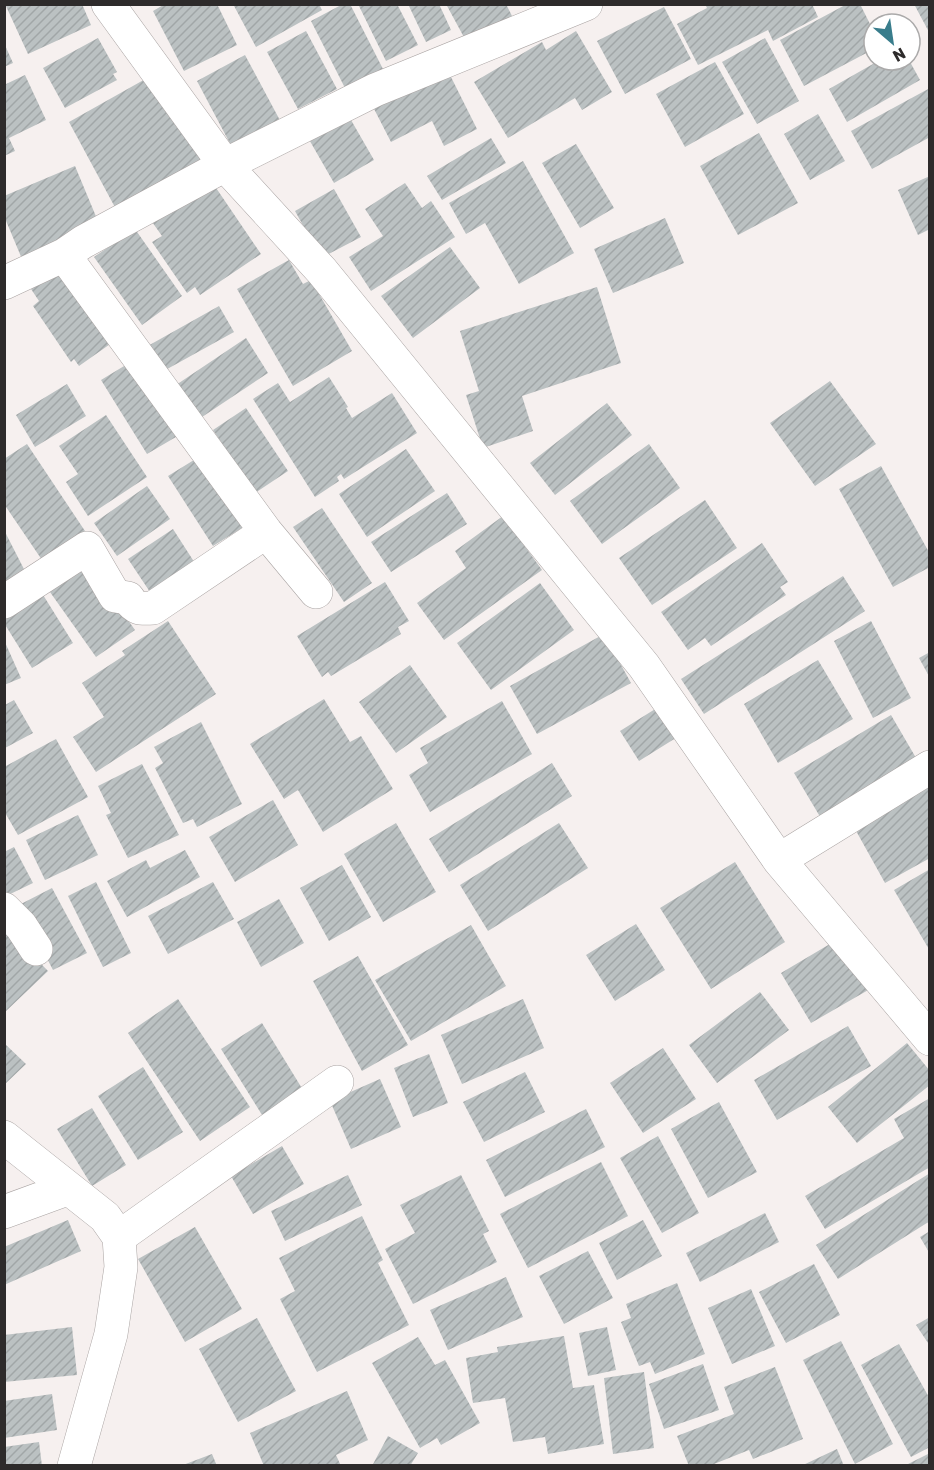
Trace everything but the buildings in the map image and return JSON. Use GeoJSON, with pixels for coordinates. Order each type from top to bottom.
{"type":"FeatureCollection","features":[{"type":"Feature","properties":{"kind":"street"},"geometry":{"type":"LineString","coordinates":[[4,283],[64,255],[83,242],[225,165],[375,90],[586,4]]}},
{"type":"Feature","properties":{"kind":"street"},"geometry":{"type":"LineString","coordinates":[[113,6],[225,165],[322,271],[644,666],[779,860],[930,1039]]}},
{"type":"Feature","properties":{"kind":"street"},"geometry":{"type":"LineString","coordinates":[[64,255],[266,532],[316,592]]}},
{"type":"Feature","properties":{"kind":"street"},"geometry":{"type":"LineString","coordinates":[[4,602],[87,548],[116,596],[128,598],[134,606],[140,609],[153,608],[266,532]]}},
{"type":"Feature","properties":{"kind":"street"},"geometry":{"type":"LineString","coordinates":[[779,860],[930,768]]}},
{"type":"Feature","properties":{"kind":"street"},"geometry":{"type":"LineString","coordinates":[[4,909],[21,926],[36,950]]}},
{"type":"Feature","properties":{"kind":"street"},"geometry":{"type":"LineString","coordinates":[[119,1237],[337,1082]]}},
{"type":"Feature","properties":{"kind":"street"},"geometry":{"type":"LineString","coordinates":[[4,1137],[105,1217],[119,1237],[121,1267],[111,1334],[74,1466]]}},
{"type":"Feature","properties":{"kind":"street"},"geometry":{"type":"LineString","coordinates":[[4,1212],[67,1189]]}}]}
